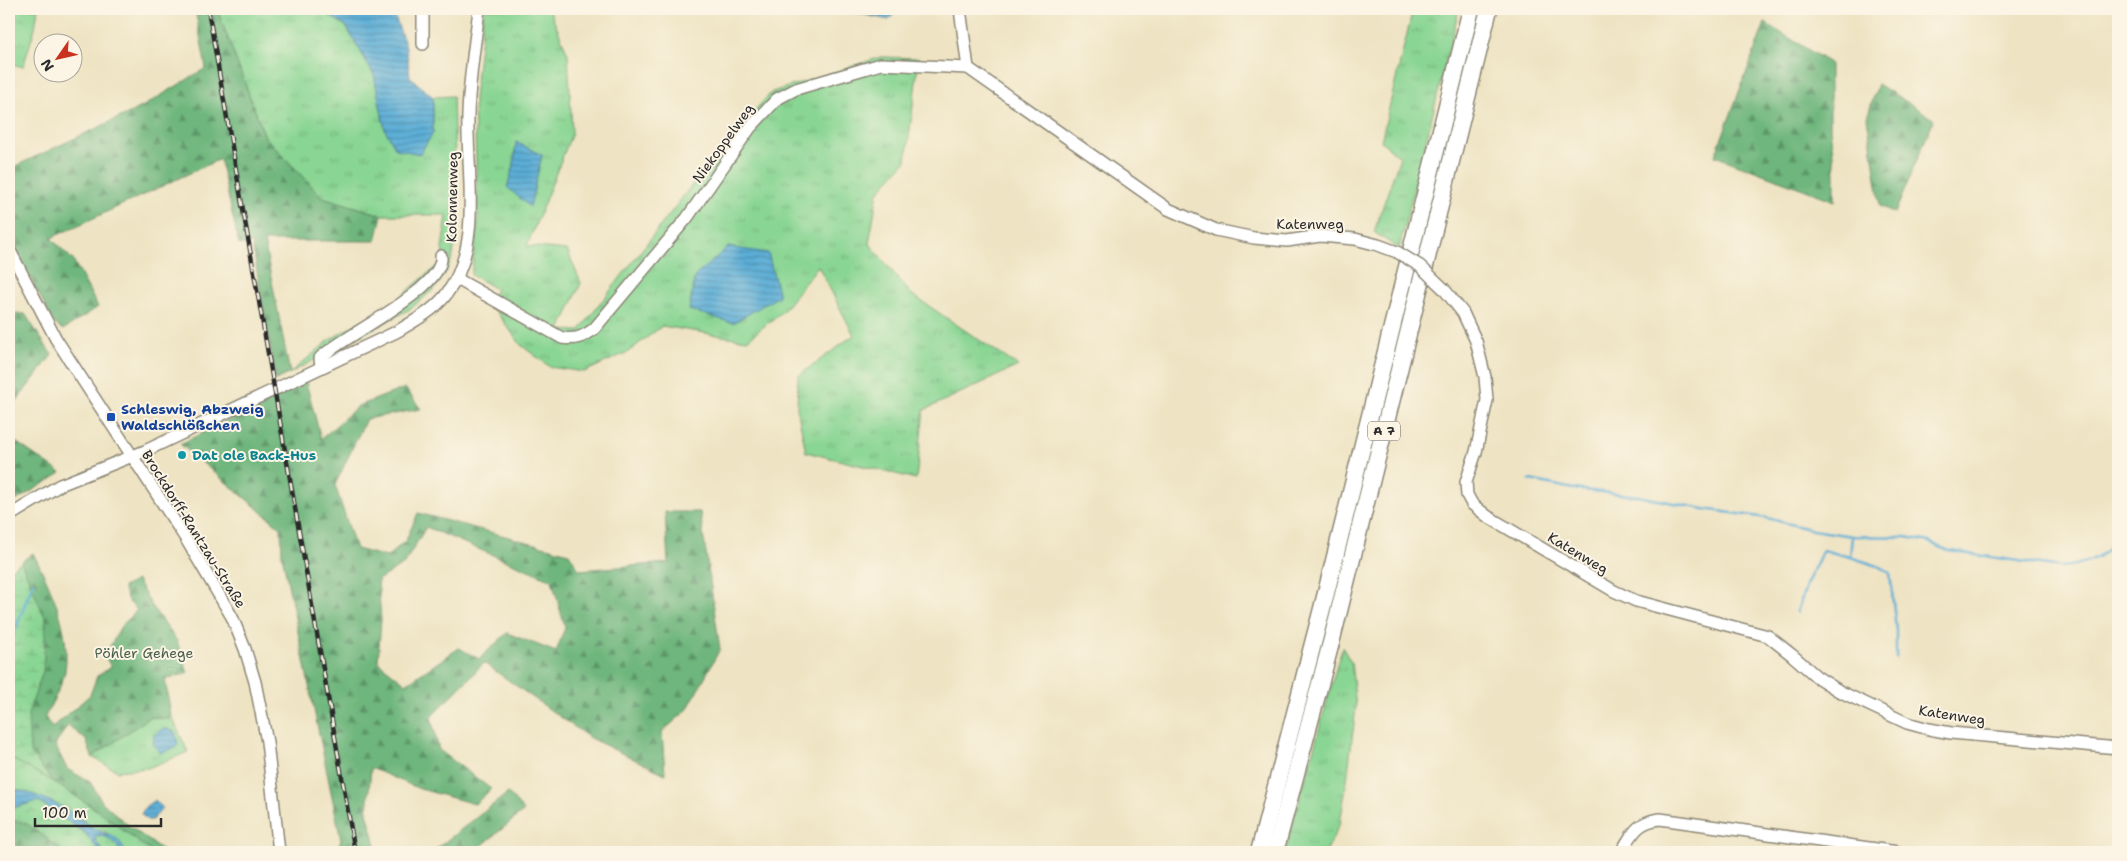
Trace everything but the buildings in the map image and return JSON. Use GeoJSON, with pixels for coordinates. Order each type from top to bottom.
{"type":"FeatureCollection","features":[{"type":"Feature","properties":{"kind":"highway","name":"A 7"},"geometry":{"type":"LineString","coordinates":[[1258,852],[1330,578],[1472,9]]}},
{"type":"Feature","properties":{"kind":"highway","name":"A 7"},"geometry":{"type":"LineString","coordinates":[[1275,852],[1332,639],[1489,9]]}},
{"type":"Feature","properties":{"kind":"street"},"geometry":{"type":"LineString","coordinates":[[423,9],[423,44]]}},
{"type":"Feature","properties":{"kind":"street","name":"Kolonnenweg"},"geometry":{"type":"LineString","coordinates":[[9,516],[60,485],[154,447],[396,332],[433,309],[457,279],[466,249],[470,222],[468,115],[479,9]]}},
{"type":"Feature","properties":{"kind":"street"},"geometry":{"type":"LineString","coordinates":[[960,9],[968,68]]}},
{"type":"Feature","properties":{"kind":"street","name":"Niekoppelweg"},"geometry":{"type":"LineString","coordinates":[[457,279],[562,338],[578,339],[594,329],[687,218],[750,128],[777,99],[796,89],[881,64],[968,68]]}},
{"type":"Feature","properties":{"kind":"street","name":"Katenweg"},"geometry":{"type":"LineString","coordinates":[[968,68],[1168,209],[1216,230],[1254,238],[1287,241],[1320,236],[1355,239],[1396,252],[1420,266],[1444,289],[1463,313],[1476,341],[1485,377],[1487,400],[1476,452],[1466,482],[1467,496],[1472,504],[1488,516],[1578,571],[1636,601],[1768,636],[1792,654],[1817,678],[1907,723],[1929,730],[1951,733],[2118,748]]}},
{"type":"Feature","properties":{"kind":"street","name":"Brockdorff-Rantzau-Straße"},"geometry":{"type":"LineString","coordinates":[[9,249],[56,340],[210,579],[232,617],[255,682],[267,742],[278,852]]}},
{"type":"Feature","properties":{"kind":"street","name":"Kolonnenweg"},"geometry":{"type":"LineString","coordinates":[[320,368],[320,358],[331,347],[402,304],[425,285],[438,270],[441,256]]}},
{"type":"Feature","properties":{"kind":"street"},"geometry":{"type":"LineString","coordinates":[[1621,852],[1638,827],[1646,821],[1660,820],[1898,852]]}},
{"type":"Feature","properties":{"kind":"green space"},"geometry":{"type":"Polygon","coordinates":[[[9,9],[38,9],[35,28],[32,32],[23,67],[9,63],[9,9]]]}},
{"type":"Feature","properties":{"kind":"green space"},"geometry":{"type":"Polygon","coordinates":[[[195,9],[217,9],[265,137],[322,197],[382,215],[376,241],[264,241],[290,373],[276,380],[252,243],[239,245],[220,159],[51,238],[73,260],[98,307],[63,330],[54,323],[9,237],[9,169],[142,107],[206,68],[195,9]]]}},
{"type":"Feature","properties":{"kind":"green space"},"geometry":{"type":"Polygon","coordinates":[[[223,9],[319,9],[346,26],[374,75],[385,130],[433,133],[433,97],[453,96],[457,218],[453,255],[446,272],[434,289],[410,309],[290,373],[331,339],[398,299],[444,260],[442,248],[447,215],[382,215],[322,197],[265,137],[217,11],[223,9]]]}},
{"type":"Feature","properties":{"kind":"green space"},"geometry":{"type":"Polygon","coordinates":[[[484,9],[549,9],[568,54],[572,133],[527,246],[567,250],[581,283],[560,330],[579,331],[723,145],[772,92],[881,57],[919,58],[906,161],[878,192],[869,243],[911,294],[1018,366],[924,410],[916,479],[806,452],[797,408],[798,376],[854,335],[818,266],[783,311],[747,340],[662,326],[628,352],[584,372],[550,367],[521,345],[489,302],[496,289],[471,275],[478,223],[474,99],[484,9]],[[516,142],[514,165],[508,187],[536,177],[542,155],[516,142]],[[728,247],[689,310],[745,250],[728,247]]]}},
{"type":"Feature","properties":{"kind":"green space"},"geometry":{"type":"Polygon","coordinates":[[[1413,9],[1459,9],[1399,249],[1374,232],[1400,157],[1381,141],[1413,9]]]}},
{"type":"Feature","properties":{"kind":"green space"},"geometry":{"type":"Polygon","coordinates":[[[1765,23],[1830,63],[1830,128],[1835,172],[1835,201],[1715,156],[1765,23]]]}},
{"type":"Feature","properties":{"kind":"green space"},"geometry":{"type":"Polygon","coordinates":[[[1878,84],[1934,119],[1895,213],[1880,206],[1867,117],[1878,84]]]}},
{"type":"Feature","properties":{"kind":"green space"},"geometry":{"type":"Polygon","coordinates":[[[9,314],[25,314],[52,355],[12,407],[10,438],[61,473],[9,505],[9,314]]]}},
{"type":"Feature","properties":{"kind":"green space"},"geometry":{"type":"Polygon","coordinates":[[[306,382],[321,439],[358,406],[405,388],[421,409],[366,419],[335,485],[356,549],[387,557],[406,540],[418,513],[569,553],[579,570],[668,563],[665,512],[700,512],[720,649],[687,710],[662,732],[665,774],[590,738],[484,663],[431,717],[439,750],[491,789],[475,804],[420,789],[371,768],[367,812],[378,852],[335,852],[341,840],[282,555],[281,528],[180,444],[306,382]],[[426,527],[404,564],[378,580],[381,620],[378,662],[406,684],[459,648],[479,659],[507,633],[556,652],[565,628],[552,580],[426,527]]]}},
{"type":"Feature","properties":{"kind":"green space","name":"Pöhler Gehege"},"geometry":{"type":"Polygon","coordinates":[[[33,553],[53,595],[65,640],[64,676],[45,717],[52,728],[90,695],[97,676],[111,667],[105,656],[121,626],[137,610],[128,601],[123,587],[137,580],[153,608],[177,641],[188,673],[165,679],[171,715],[168,719],[150,717],[92,757],[86,740],[68,725],[55,745],[67,769],[90,782],[103,803],[129,826],[165,852],[152,852],[97,810],[52,781],[30,752],[28,714],[43,671],[46,620],[21,562],[33,553]]]}},
{"type":"Feature","properties":{"kind":"green space"},"geometry":{"type":"Polygon","coordinates":[[[21,562],[46,620],[43,671],[28,714],[30,752],[52,781],[9,757],[9,571],[21,562]]]}},
{"type":"Feature","properties":{"kind":"green space"},"geometry":{"type":"Polygon","coordinates":[[[1342,647],[1351,662],[1356,707],[1340,823],[1326,852],[1285,852],[1342,647]]]}},
{"type":"Feature","properties":{"kind":"green space"},"geometry":{"type":"Polygon","coordinates":[[[171,715],[188,752],[148,768],[117,771],[92,757],[150,717],[168,719],[171,715]]]}},
{"type":"Feature","properties":{"kind":"green space"},"geometry":{"type":"Polygon","coordinates":[[[9,757],[52,781],[97,810],[152,852],[125,852],[105,831],[95,829],[68,810],[25,792],[9,788],[9,757]]]}},
{"type":"Feature","properties":{"kind":"green space"},"geometry":{"type":"Polygon","coordinates":[[[508,793],[524,811],[474,852],[432,852],[508,793]]]}},
{"type":"Feature","properties":{"kind":"green space"},"geometry":{"type":"Polygon","coordinates":[[[38,801],[85,833],[100,852],[64,852],[26,823],[9,820],[9,809],[38,801]]]}},
{"type":"Feature","properties":{"kind":"green space"},"geometry":{"type":"Polygon","coordinates":[[[9,820],[26,823],[64,852],[9,852],[9,820]]]}},
{"type":"Feature","properties":{"kind":"green space"},"geometry":{"type":"Polygon","coordinates":[[[95,835],[110,839],[120,852],[104,852],[96,842],[95,835]]]}},
{"type":"Feature","properties":{"kind":"water"},"geometry":{"type":"Polygon","coordinates":[[[319,9],[367,9],[395,17],[406,47],[410,77],[433,97],[433,133],[420,154],[396,149],[385,130],[374,75],[346,26],[319,9]]]}},
{"type":"Feature","properties":{"kind":"water"},"geometry":{"type":"Polygon","coordinates":[[[849,9],[898,9],[889,20],[851,12],[849,9]]]}},
{"type":"Feature","properties":{"kind":"water"},"geometry":{"type":"Polygon","coordinates":[[[516,142],[542,155],[530,207],[507,187],[514,165],[516,142]]]}},
{"type":"Feature","properties":{"kind":"water"},"geometry":{"type":"Polygon","coordinates":[[[728,247],[768,253],[779,296],[733,323],[689,310],[695,276],[728,247]]]}},
{"type":"Feature","properties":{"kind":"water"},"geometry":{"type":"Polygon","coordinates":[[[162,729],[175,732],[178,743],[175,748],[160,753],[153,743],[154,735],[162,729]]]}},
{"type":"Feature","properties":{"kind":"water"},"geometry":{"type":"Polygon","coordinates":[[[9,788],[39,796],[60,806],[98,831],[115,838],[119,841],[125,852],[120,852],[116,845],[107,838],[95,836],[96,842],[104,852],[100,852],[85,833],[38,801],[9,809],[9,788]]]}},
{"type":"Feature","properties":{"kind":"water"},"geometry":{"type":"Polygon","coordinates":[[[155,800],[163,808],[152,820],[147,820],[141,814],[146,806],[155,800]]]}},
{"type":"Feature","properties":{"kind":"waterway"},"geometry":{"type":"LineString","coordinates":[[1530,480],[1574,489],[1638,496],[1704,509],[1767,518],[1813,530],[1852,536],[1906,537],[1929,542],[1949,551],[2061,567],[2092,560],[2118,541]]}},
{"type":"Feature","properties":{"kind":"waterway"},"geometry":{"type":"LineString","coordinates":[[1797,612],[1807,583],[1823,550],[1850,557],[1852,536]]}},
{"type":"Feature","properties":{"kind":"waterway"},"geometry":{"type":"LineString","coordinates":[[1850,557],[1878,566],[1890,573],[1896,630],[1896,657]]}},
{"type":"Feature","properties":{"kind":"waterway"},"geometry":{"type":"LineString","coordinates":[[9,646],[33,583]]}},
{"type":"Feature","properties":{"kind":"railway"},"geometry":{"type":"LineString","coordinates":[[208,9],[355,852]]}},
{"type":"Feature","properties":{"kind":"place","name":"Schleswig, Abzweig Waldschlößchen"},"geometry":{"type":"Point","coordinates":[111,417]}},
{"type":"Feature","properties":{"kind":"place","name":"Dat ole Back-Hus"},"geometry":{"type":"Point","coordinates":[182,455]}}]}
